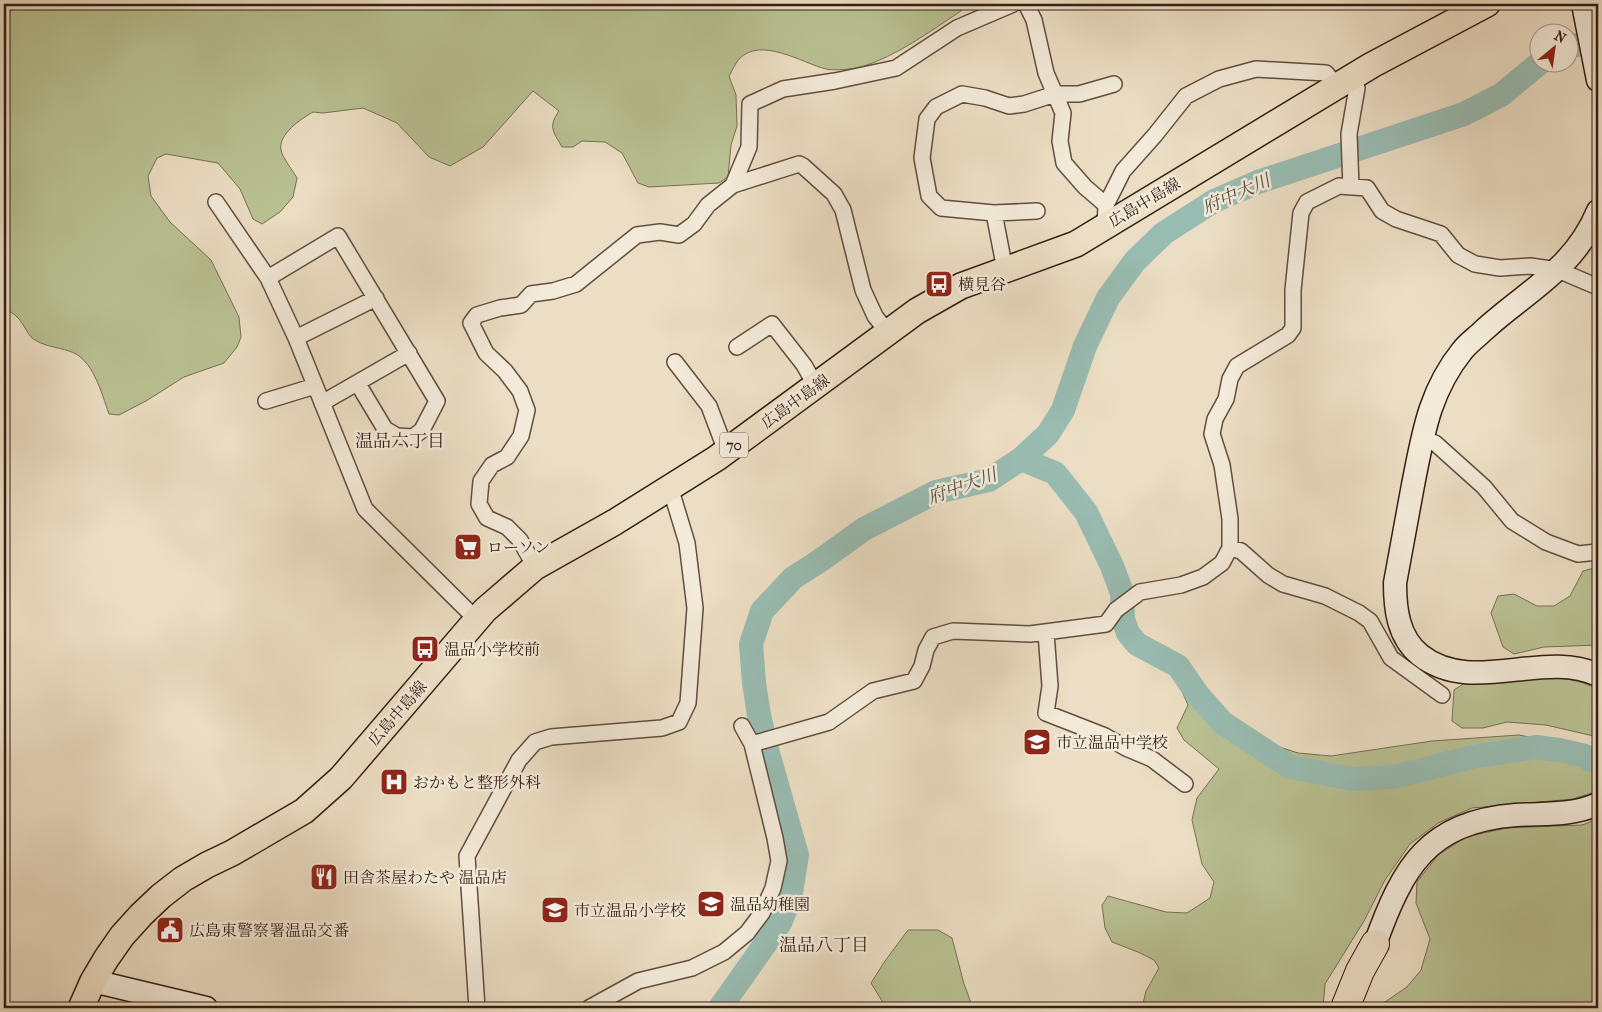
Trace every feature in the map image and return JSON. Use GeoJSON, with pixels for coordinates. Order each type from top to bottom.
{"type":"FeatureCollection","features":[{"type":"Feature","properties":{"kind":"highway"},"geometry":{"type":"LineString","coordinates":[[1346,1008],[1360,971],[1375,944]]}},
{"type":"Feature","properties":{"kind":"highway"},"geometry":{"type":"LineString","coordinates":[[1356,1008],[1369,974],[1375,944]]}},
{"type":"Feature","properties":{"kind":"main road","name":"広島中島線"},"geometry":{"type":"LineString","coordinates":[[81,1008],[93,981],[122,936],[141,915],[161,896],[183,880],[304,811],[342,778],[485,610],[535,567],[615,522],[726,451],[917,311],[961,286],[1076,244],[1106,215],[1472,8]]}},
{"type":"Feature","properties":{"kind":"street"},"geometry":{"type":"LineString","coordinates":[[733,185],[749,147],[750,104],[783,90],[896,68],[957,28],[1013,4]]}},
{"type":"Feature","properties":{"kind":"street"},"geometry":{"type":"LineString","coordinates":[[1026,4],[1034,20],[1046,73],[1063,113],[1060,141],[1064,163],[1106,215]]}},
{"type":"Feature","properties":{"kind":"street"},"geometry":{"type":"LineString","coordinates":[[1585,12],[1597,75]]}},
{"type":"Feature","properties":{"kind":"street"},"geometry":{"type":"LineString","coordinates":[[1106,215],[1123,170],[1155,135],[1186,96],[1218,78],[1256,70],[1326,73],[1357,88],[1349,134],[1351,184]]}},
{"type":"Feature","properties":{"kind":"street"},"geometry":{"type":"LineString","coordinates":[[1037,211],[994,213],[941,208],[929,196],[922,158],[927,119],[936,107],[962,94],[985,98],[1009,106],[1024,104],[1056,94],[1079,94],[1114,84]]}},
{"type":"Feature","properties":{"kind":"street"},"geometry":{"type":"LineString","coordinates":[[535,567],[520,540],[507,527],[487,518],[479,504],[481,481],[492,465],[507,457],[520,436],[527,410],[520,391],[505,371],[486,353],[471,323],[477,315],[500,308],[521,305],[531,294],[553,291],[576,284],[637,235],[660,232],[679,235],[694,224],[708,205],[733,185],[798,164],[803,166],[834,194],[843,210],[863,290],[875,316],[888,333]]}},
{"type":"Feature","properties":{"kind":"street"},"geometry":{"type":"LineString","coordinates":[[753,744],[829,722],[873,691],[914,681],[922,666],[926,650],[934,637],[953,631],[1030,634],[1106,624],[1116,610],[1140,592],[1181,585],[1203,577],[1222,563],[1230,548],[1230,519],[1222,465],[1212,434],[1215,418],[1226,399],[1230,379],[1237,366],[1288,335],[1293,328],[1293,290],[1301,212],[1307,202],[1339,186],[1351,184],[1367,188],[1382,211],[1396,219],[1441,234],[1458,255],[1475,264],[1500,268],[1530,266],[1558,270],[1598,287]]}},
{"type":"Feature","properties":{"kind":"street"},"geometry":{"type":"LineString","coordinates":[[216,202],[268,278],[296,338],[365,509],[476,620]]}},
{"type":"Feature","properties":{"kind":"street"},"geometry":{"type":"LineString","coordinates":[[1442,696],[1408,658],[1406,640],[1399,623],[1395,604],[1395,583],[1429,411],[1443,379],[1463,350],[1496,320],[1558,270],[1582,242],[1598,211]]}},
{"type":"Feature","properties":{"kind":"street"},"geometry":{"type":"LineString","coordinates":[[994,213],[1005,270]]}},
{"type":"Feature","properties":{"kind":"street"},"geometry":{"type":"LineString","coordinates":[[268,278],[338,236],[437,400],[422,430],[413,437],[397,436],[385,429],[358,384]]}},
{"type":"Feature","properties":{"kind":"street"},"geometry":{"type":"LineString","coordinates":[[296,338],[376,298]]}},
{"type":"Feature","properties":{"kind":"street"},"geometry":{"type":"LineString","coordinates":[[737,347],[772,324],[804,364],[816,386]]}},
{"type":"Feature","properties":{"kind":"street"},"geometry":{"type":"LineString","coordinates":[[322,403],[409,353]]}},
{"type":"Feature","properties":{"kind":"street"},"geometry":{"type":"LineString","coordinates":[[675,362],[709,406],[726,451]]}},
{"type":"Feature","properties":{"kind":"street"},"geometry":{"type":"LineString","coordinates":[[266,401],[315,386]]}},
{"type":"Feature","properties":{"kind":"street"},"geometry":{"type":"LineString","coordinates":[[1422,439],[1435,443],[1477,481],[1512,521],[1546,542],[1578,554],[1598,552]]}},
{"type":"Feature","properties":{"kind":"street"},"geometry":{"type":"LineString","coordinates":[[477,1008],[467,856],[519,760],[535,742],[551,737],[662,728],[679,722],[688,703],[695,608],[687,543],[670,487]]}},
{"type":"Feature","properties":{"kind":"street"},"geometry":{"type":"LineString","coordinates":[[1230,548],[1241,552],[1268,575],[1283,584],[1324,596],[1359,613],[1370,621],[1392,658],[1427,660],[1445,668],[1466,672],[1556,667],[1587,670],[1598,675]]}},
{"type":"Feature","properties":{"kind":"street"},"geometry":{"type":"LineString","coordinates":[[1046,632],[1050,686],[1046,713],[1104,736],[1152,759],[1185,784]]}},
{"type":"Feature","properties":{"kind":"street"},"geometry":{"type":"LineString","coordinates":[[589,1008],[638,982],[692,968],[724,952],[748,933],[762,913],[773,888],[779,861],[753,744],[742,726]]}},
{"type":"Feature","properties":{"kind":"street"},"geometry":{"type":"LineString","coordinates":[[1375,944],[1387,912],[1402,881],[1414,862],[1442,836],[1459,827],[1494,817],[1557,814],[1584,810],[1598,804]]}},
{"type":"Feature","properties":{"kind":"street"},"geometry":{"type":"LineString","coordinates":[[93,981],[206,1008]]}},
{"type":"Feature","properties":{"kind":"green space"},"geometry":{"type":"Polygon","coordinates":[[[4,4],[967,4],[961,11],[913,43],[887,57],[861,67],[844,70],[826,69],[770,50],[758,50],[748,53],[739,59],[729,76],[736,95],[737,126],[731,145],[728,177],[719,183],[649,187],[638,183],[622,153],[605,142],[582,141],[573,147],[562,147],[553,129],[554,121],[559,111],[533,91],[483,147],[450,166],[429,157],[397,123],[363,108],[323,113],[313,112],[291,128],[281,144],[283,156],[297,178],[293,197],[280,212],[262,224],[253,219],[240,189],[218,163],[166,154],[157,158],[148,176],[151,196],[170,222],[211,260],[239,317],[241,337],[237,347],[224,363],[184,377],[146,401],[119,415],[109,414],[95,377],[84,361],[69,351],[36,341],[30,336],[21,321],[4,308],[4,4]]]}},
{"type":"Feature","properties":{"kind":"green space"},"geometry":{"type":"Polygon","coordinates":[[[1594,568],[1598,570],[1598,645],[1544,647],[1514,654],[1503,647],[1491,613],[1498,596],[1514,594],[1537,606],[1554,606],[1570,596],[1583,571],[1594,568]]]}},
{"type":"Feature","properties":{"kind":"green space"},"geometry":{"type":"Polygon","coordinates":[[[1541,677],[1570,680],[1598,689],[1598,737],[1546,725],[1507,722],[1483,728],[1462,728],[1452,721],[1454,690],[1463,684],[1491,683],[1541,677]]]}},
{"type":"Feature","properties":{"kind":"green space"},"geometry":{"type":"Polygon","coordinates":[[[1189,683],[1209,696],[1226,719],[1270,744],[1298,753],[1331,756],[1432,741],[1519,735],[1598,751],[1598,791],[1573,799],[1472,808],[1438,823],[1410,844],[1385,880],[1364,921],[1325,984],[1323,1008],[1142,1008],[1146,991],[1159,968],[1154,960],[1112,942],[1105,928],[1102,905],[1108,896],[1166,912],[1187,913],[1210,898],[1214,882],[1202,864],[1192,820],[1197,798],[1219,769],[1184,740],[1177,728],[1188,705],[1181,689],[1189,683]]]}},
{"type":"Feature","properties":{"kind":"green space"},"geometry":{"type":"Polygon","coordinates":[[[1598,819],[1598,1008],[1376,1008],[1407,987],[1421,970],[1430,939],[1416,903],[1417,882],[1438,855],[1466,837],[1506,828],[1582,825],[1598,819]]]}},
{"type":"Feature","properties":{"kind":"green space"},"geometry":{"type":"Polygon","coordinates":[[[908,930],[938,930],[952,938],[964,984],[973,1008],[879,1008],[882,1001],[871,983],[908,930]]]}},
{"type":"Feature","properties":{"kind":"waterway","name":"府中大川"},"geometry":{"type":"LineString","coordinates":[[1580,44],[1598,39]]}},
{"type":"Feature","properties":{"kind":"waterway","name":"府中大川"},"geometry":{"type":"LineString","coordinates":[[720,1008],[780,923],[790,899],[797,855],[766,746],[754,683],[751,644],[762,611],[793,578],[864,529],[936,492],[989,480],[1021,459],[1048,434],[1063,410],[1085,346],[1108,298],[1135,261],[1164,233],[1214,201],[1258,182],[1464,114],[1501,95],[1530,71]]}},
{"type":"Feature","properties":{"kind":"waterway"},"geometry":{"type":"LineString","coordinates":[[1021,459],[1055,473],[1086,512],[1112,566],[1122,593],[1123,619],[1128,633],[1137,644],[1178,666],[1198,695],[1223,723],[1290,767],[1353,779],[1394,777],[1472,757],[1536,747],[1585,756],[1590,760]]}},
{"type":"Feature","properties":{"kind":"place","name":"横見谷"},"geometry":{"type":"Point","coordinates":[939,284]}},
{"type":"Feature","properties":{"kind":"place","name":"ローソン"},"geometry":{"type":"Point","coordinates":[468,547]}},
{"type":"Feature","properties":{"kind":"place","name":"温品小学校前"},"geometry":{"type":"Point","coordinates":[425,649]}},
{"type":"Feature","properties":{"kind":"place","name":"市立温品中学校"},"geometry":{"type":"Point","coordinates":[1037,742]}},
{"type":"Feature","properties":{"kind":"place","name":"おかもと整形外科"},"geometry":{"type":"Point","coordinates":[394,782]}},
{"type":"Feature","properties":{"kind":"place","name":"田舎茶屋わたや 温品店"},"geometry":{"type":"Point","coordinates":[324,877]}},
{"type":"Feature","properties":{"kind":"place","name":"温品幼稚園"},"geometry":{"type":"Point","coordinates":[711,904]}},
{"type":"Feature","properties":{"kind":"place","name":"市立温品小学校"},"geometry":{"type":"Point","coordinates":[555,910]}},
{"type":"Feature","properties":{"kind":"place","name":"広島東警察署温品交番"},"geometry":{"type":"Point","coordinates":[170,930]}},
{"type":"Feature","properties":{"kind":"district","name":"温品六丁目"},"geometry":{"type":"Point","coordinates":[400,441]}},
{"type":"Feature","properties":{"kind":"district","name":"温品八丁目"},"geometry":{"type":"Point","coordinates":[824,945]}}]}
